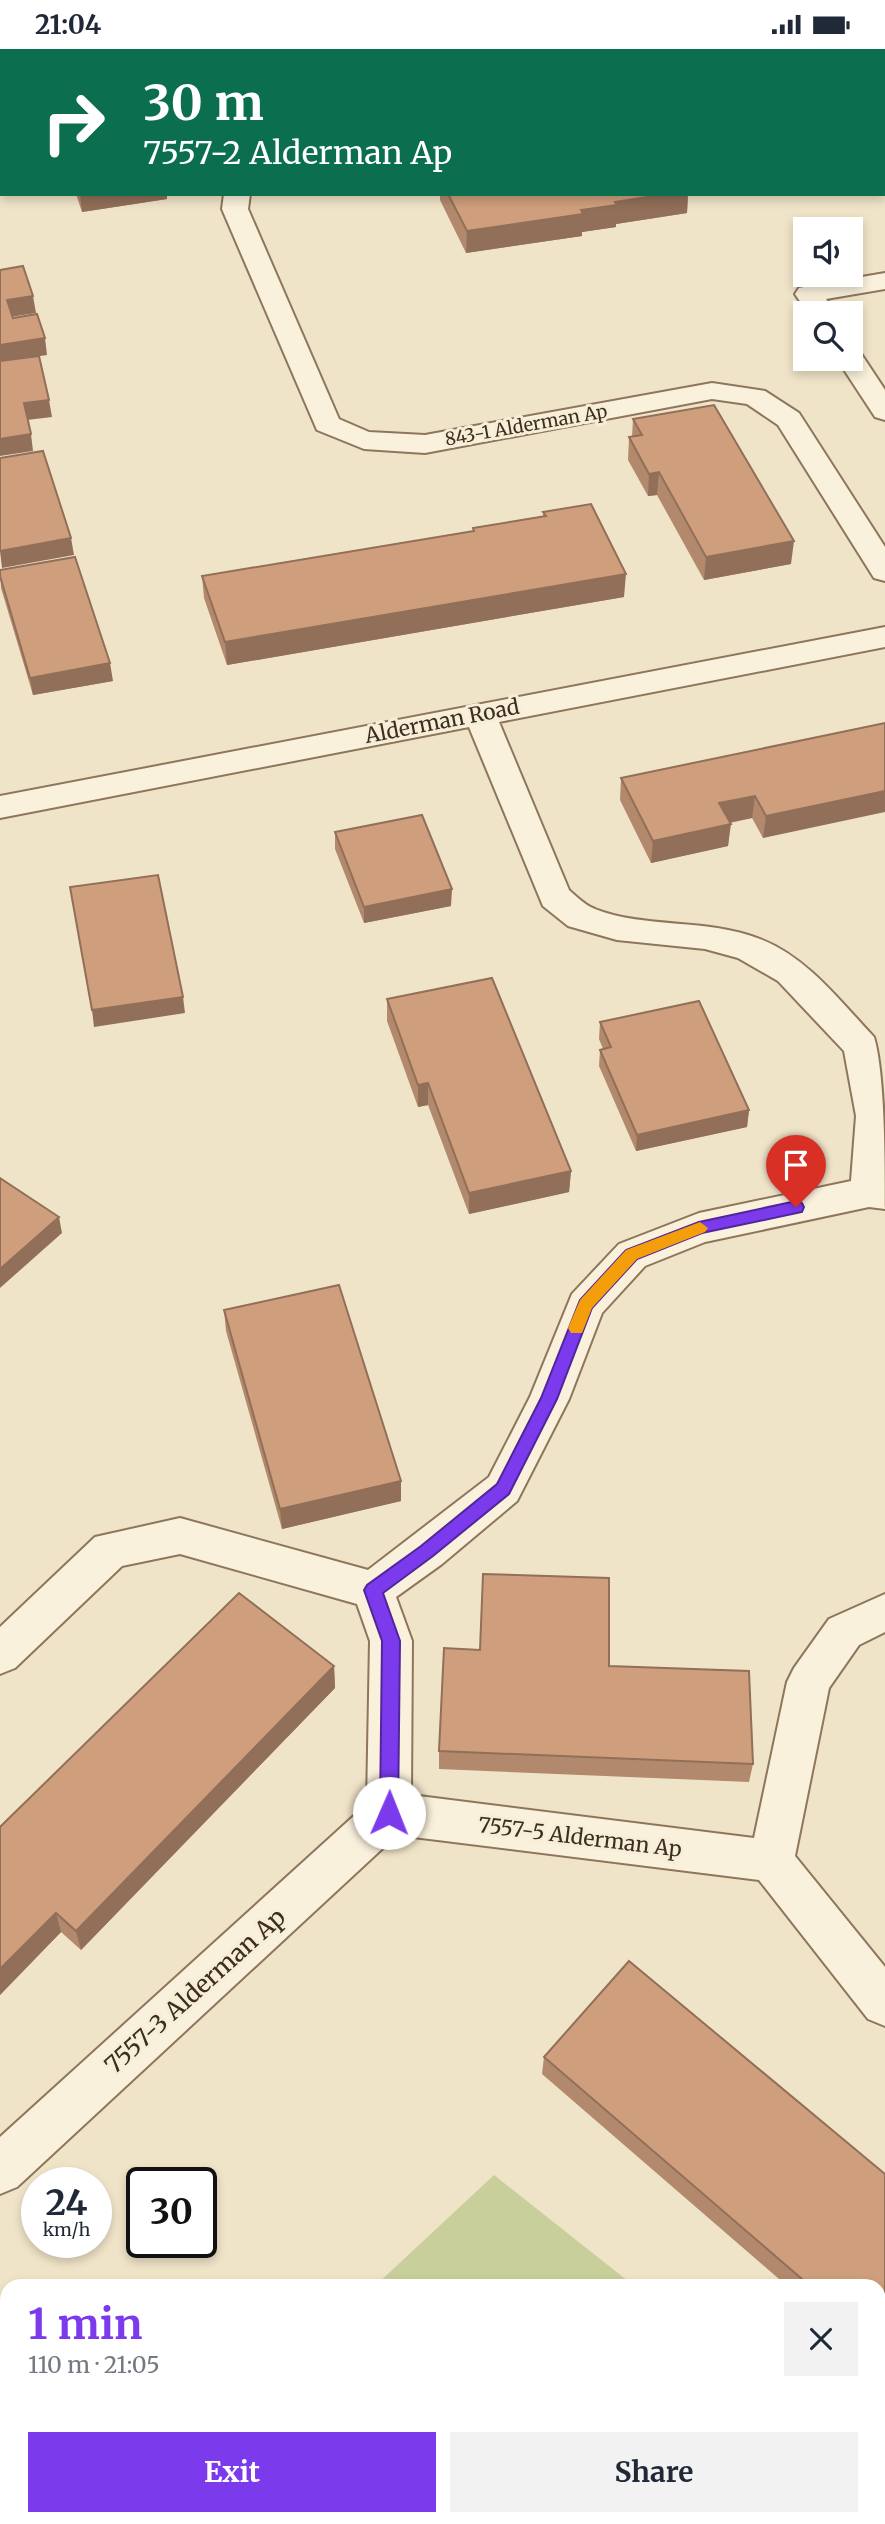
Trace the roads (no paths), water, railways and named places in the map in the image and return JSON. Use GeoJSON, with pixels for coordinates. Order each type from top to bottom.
{"type":"FeatureCollection","features":[{"type":"Feature","properties":{"kind":"street","name":"843-1 Alderman Ap"},"geometry":{"type":"LineString","coordinates":[[237,196],[234,209],[327,424],[364,440],[425,444],[712,391],[755,397],[789,419],[885,571]]}},
{"type":"Feature","properties":{"kind":"street"},"geometry":{"type":"LineString","coordinates":[[814,301],[809,294],[885,281]]}},
{"type":"Feature","properties":{"kind":"street"},"geometry":{"type":"LineString","coordinates":[[859,371],[885,411]]}},
{"type":"Feature","properties":{"kind":"street","name":"Alderman Road"},"geometry":{"type":"LineString","coordinates":[[0,807],[885,637]]}},
{"type":"Feature","properties":{"kind":"street"},"geometry":{"type":"LineString","coordinates":[[373,1590],[427,1551],[503,1489],[549,1399],[586,1305],[632,1255],[699,1228],[877,1193],[874,1116],[861,1046],[790,972],[749,948],[705,937],[617,928],[580,917],[555,897],[480,714]]}},
{"type":"Feature","properties":{"kind":"street"},"geometry":{"type":"LineString","coordinates":[[0,1655],[110,1550],[180,1536],[373,1590]]}},
{"type":"Feature","properties":{"kind":"street"},"geometry":{"type":"LineString","coordinates":[[373,1590],[391,1641],[389,1813]]}},
{"type":"Feature","properties":{"kind":"street"},"geometry":{"type":"LineString","coordinates":[[885,1612],[844,1632],[809,1682],[771,1861],[885,2003]]}},
{"type":"Feature","properties":{"kind":"street","name":"7557-5 Alderman Ap"},"geometry":{"type":"LineString","coordinates":[[389,1813],[771,1861]]}},
{"type":"Feature","properties":{"kind":"street","name":"7557-3 Alderman Ap"},"geometry":{"type":"LineString","coordinates":[[0,2170],[389,1813]]}}]}
